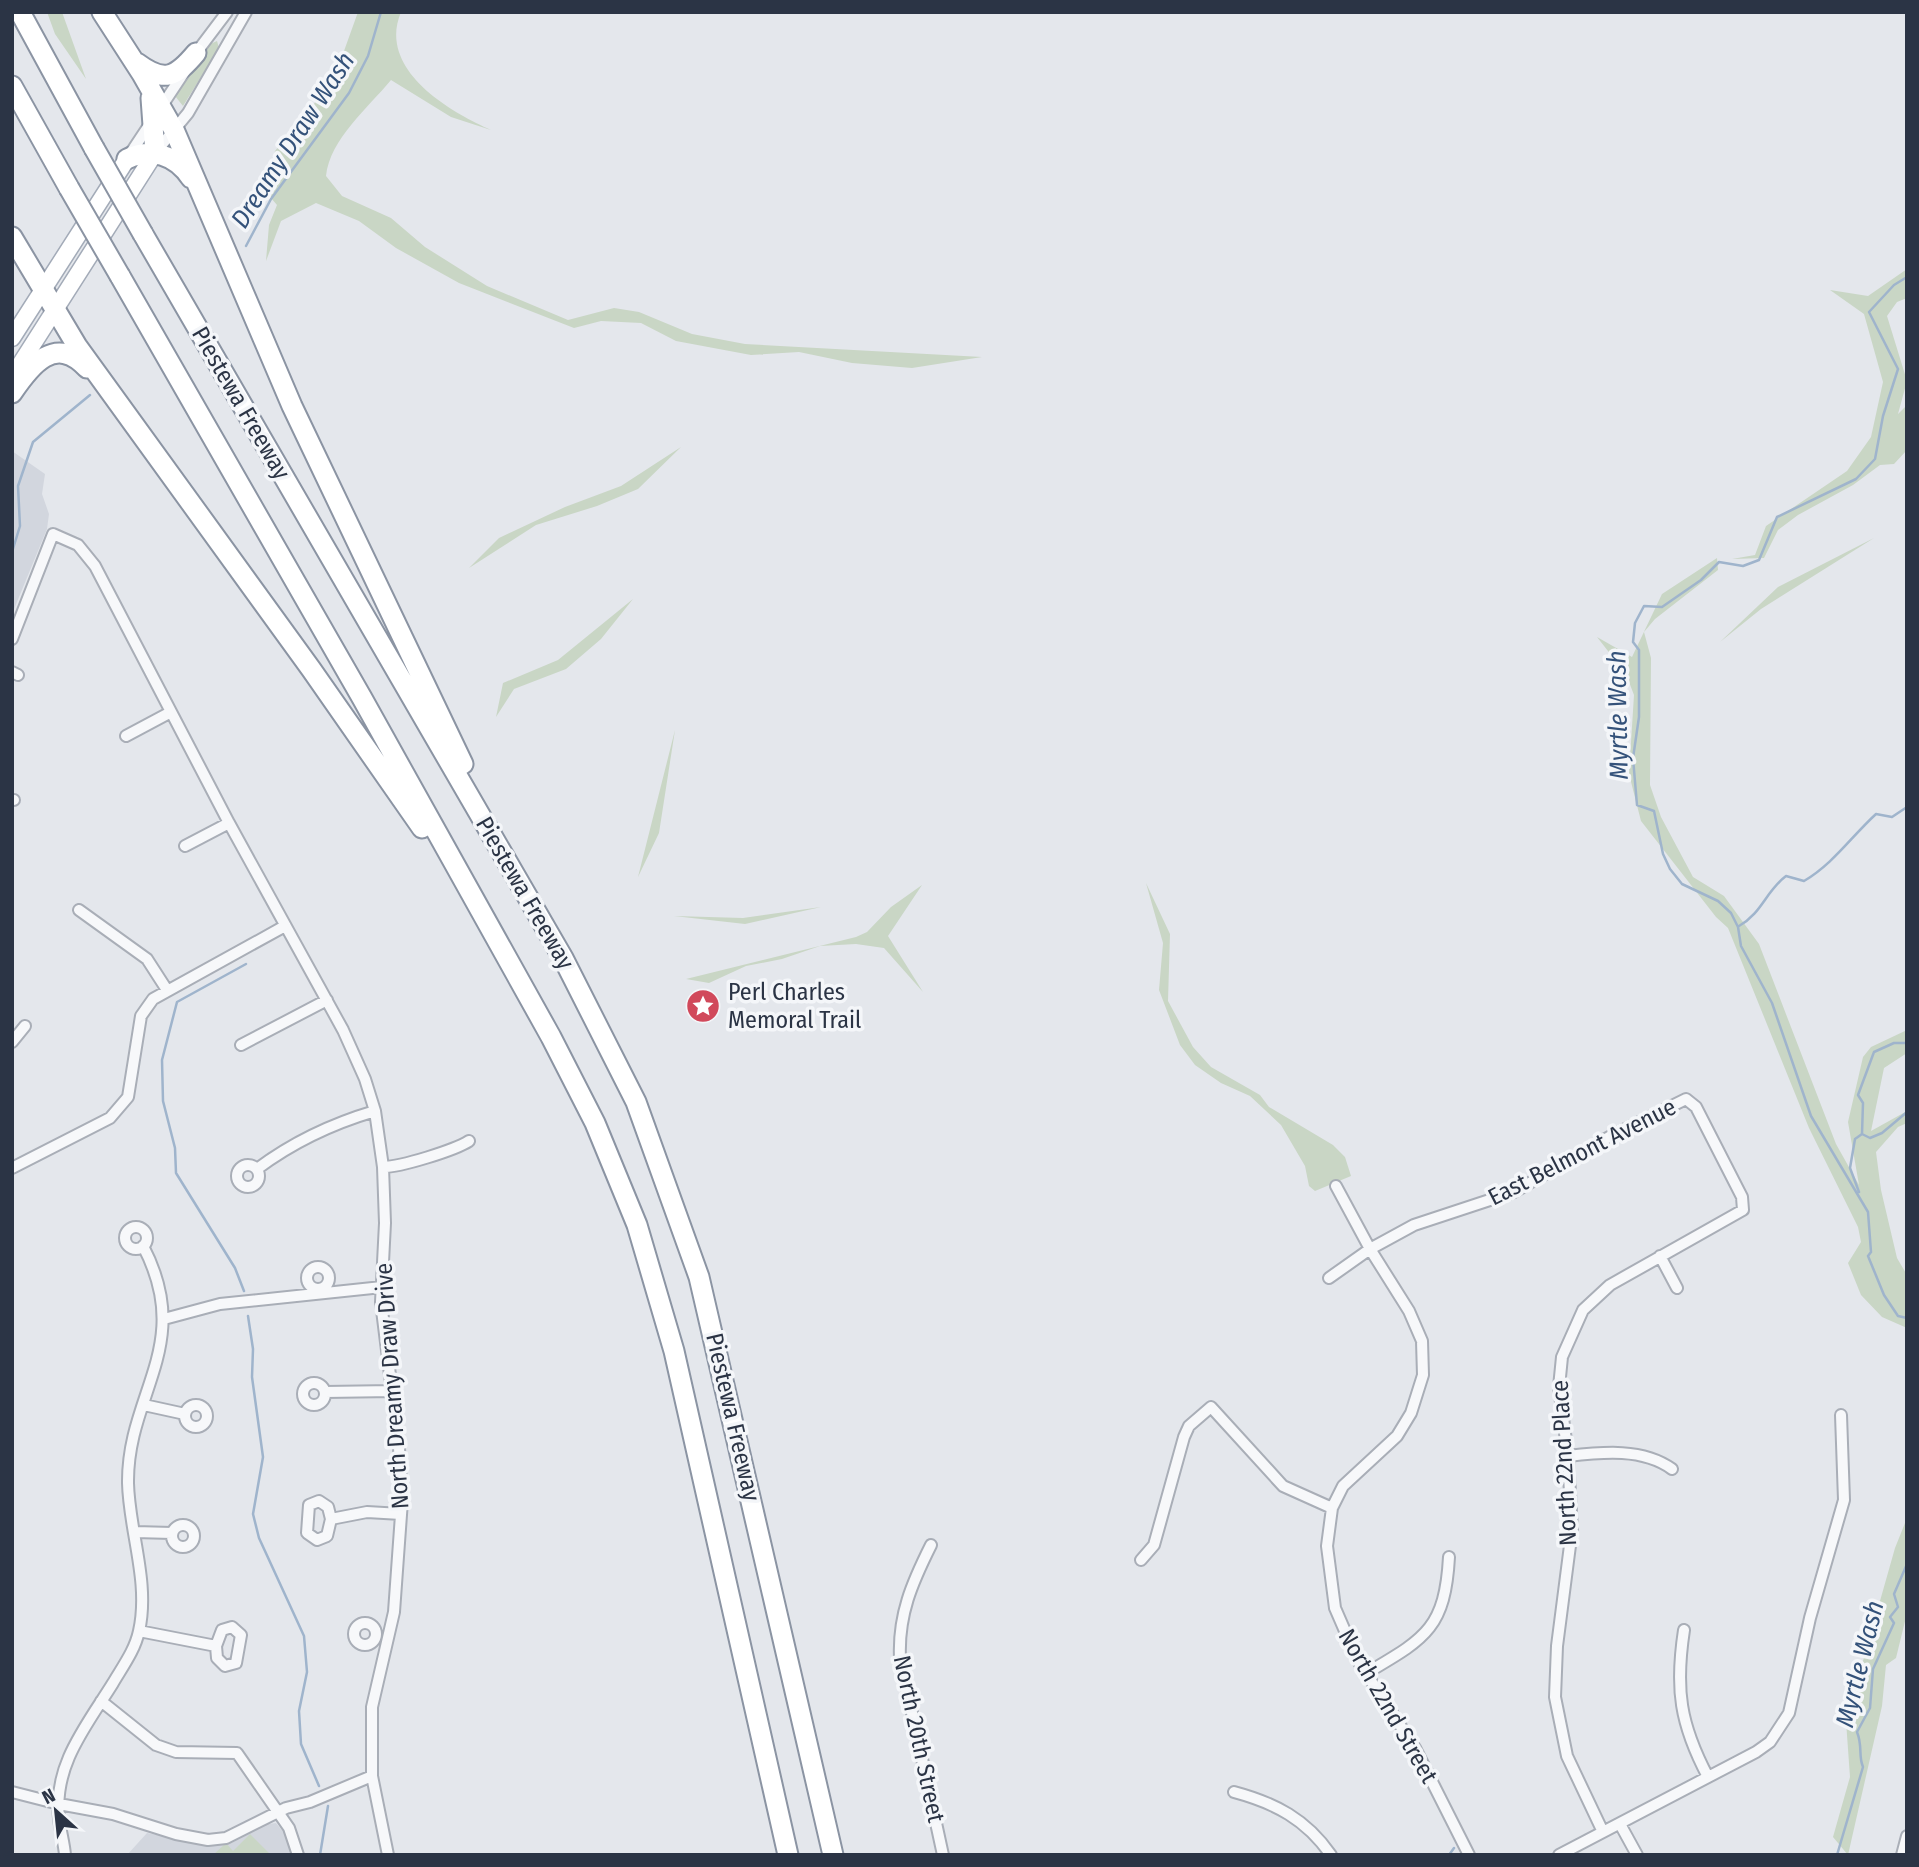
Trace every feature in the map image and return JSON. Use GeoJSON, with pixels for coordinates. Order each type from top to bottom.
{"type":"FeatureCollection","features":[{"type":"Feature","properties":{"kind":"highway","name":"Piestewa Freeway"},"geometry":{"type":"LineString","coordinates":[[20,12],[143,234],[563,958],[636,1102],[699,1278],[833,1855]]}},
{"type":"Feature","properties":{"kind":"highway"},"geometry":{"type":"LineString","coordinates":[[102,12],[139,68],[158,111],[175,132],[199,195],[292,406],[423,677],[512,870]]}},
{"type":"Feature","properties":{"kind":"highway"},"geometry":{"type":"LineString","coordinates":[[139,68],[155,75],[167,76],[181,70],[196,53]]}},
{"type":"Feature","properties":{"kind":"highway","name":"Piestewa Freeway"},"geometry":{"type":"LineString","coordinates":[[12,86],[362,698],[595,1122],[636,1225],[688,1404],[788,1855]]}},
{"type":"Feature","properties":{"kind":"highway"},"geometry":{"type":"LineString","coordinates":[[155,153],[158,111]]}},
{"type":"Feature","properties":{"kind":"highway"},"geometry":{"type":"LineString","coordinates":[[127,159],[140,154],[155,153],[181,165],[199,195]]}},
{"type":"Feature","properties":{"kind":"highway"},"geometry":{"type":"LineString","coordinates":[[12,237],[41,290],[110,393],[311,669],[474,900]]}},
{"type":"Feature","properties":{"kind":"highway"},"geometry":{"type":"LineString","coordinates":[[12,393],[33,364],[44,357],[60,354],[78,360],[110,393]]}},
{"type":"Feature","properties":{"kind":"main road"},"geometry":{"type":"LineString","coordinates":[[12,377],[155,153]]}},
{"type":"Feature","properties":{"kind":"main road"},"geometry":{"type":"LineString","coordinates":[[12,338],[127,159]]}},
{"type":"Feature","properties":{"kind":"street"},"geometry":{"type":"LineString","coordinates":[[127,159],[196,53],[228,12]]}},
{"type":"Feature","properties":{"kind":"street"},"geometry":{"type":"LineString","coordinates":[[155,153],[175,132],[246,12]]}},
{"type":"Feature","properties":{"kind":"street","name":"North Dreamy Draw Drive"},"geometry":{"type":"LineString","coordinates":[[12,639],[53,534],[78,545],[95,566],[229,822],[327,1000],[355,1056],[375,1111],[383,1167],[382,1287],[400,1448],[401,1514],[394,1612],[382,1638],[372,1707],[372,1776],[388,1855]]}},
{"type":"Feature","properties":{"kind":"street"},"geometry":{"type":"LineString","coordinates":[[126,737],[171,712]]}},
{"type":"Feature","properties":{"kind":"street"},"geometry":{"type":"LineString","coordinates":[[185,846],[229,822]]}},
{"type":"Feature","properties":{"kind":"street"},"geometry":{"type":"LineString","coordinates":[[79,910],[147,959],[167,989]]}},
{"type":"Feature","properties":{"kind":"street"},"geometry":{"type":"LineString","coordinates":[[12,1168],[110,1118],[128,1097],[141,1016],[153,999],[285,926]]}},
{"type":"Feature","properties":{"kind":"street"},"geometry":{"type":"LineString","coordinates":[[241,1045],[327,1000]]}},
{"type":"Feature","properties":{"kind":"street"},"geometry":{"type":"LineString","coordinates":[[12,1042],[25,1026]]}},
{"type":"Feature","properties":{"kind":"street","name":"North 22nd Place"},"geometry":{"type":"LineString","coordinates":[[1603,1832],[1567,1756],[1555,1697],[1557,1646],[1572,1530],[1569,1456],[1559,1375],[1569,1337],[1583,1310],[1597,1296],[1618,1279],[1743,1210],[1742,1197],[1696,1107],[1686,1099]]}},
{"type":"Feature","properties":{"kind":"street","name":"East Belmont Avenue"},"geometry":{"type":"LineString","coordinates":[[1329,1278],[1370,1249],[1414,1225],[1514,1192],[1609,1137],[1686,1099]]}},
{"type":"Feature","properties":{"kind":"street"},"geometry":{"type":"LineString","coordinates":[[257,1169],[284,1148],[339,1122],[375,1111]]}},
{"type":"Feature","properties":{"kind":"street"},"geometry":{"type":"LineString","coordinates":[[383,1167],[395,1167],[428,1155],[456,1149],[469,1141]]}},
{"type":"Feature","properties":{"kind":"street","name":"North 22nd Street"},"geometry":{"type":"LineString","coordinates":[[1336,1186],[1370,1249],[1409,1311],[1422,1341],[1423,1375],[1411,1413],[1397,1436],[1343,1486],[1332,1508],[1327,1558],[1335,1608],[1365,1674],[1415,1748],[1469,1855]]}},
{"type":"Feature","properties":{"kind":"street"},"geometry":{"type":"LineString","coordinates":[[65,1855],[59,1804],[61,1783],[71,1751],[133,1650],[139,1631],[140,1577],[128,1484],[131,1449],[156,1373],[164,1319],[157,1280],[144,1246]]}},
{"type":"Feature","properties":{"kind":"street"},"geometry":{"type":"LineString","coordinates":[[1660,1256],[1677,1288]]}},
{"type":"Feature","properties":{"kind":"street"},"geometry":{"type":"LineString","coordinates":[[164,1319],[236,1303],[367,1286],[382,1287]]}},
{"type":"Feature","properties":{"kind":"street"},"geometry":{"type":"LineString","coordinates":[[326,1392],[393,1391]]}},
{"type":"Feature","properties":{"kind":"street"},"geometry":{"type":"LineString","coordinates":[[144,1405],[185,1414]]}},
{"type":"Feature","properties":{"kind":"street"},"geometry":{"type":"LineString","coordinates":[[1141,1560],[1154,1545],[1189,1426],[1212,1407],[1283,1486],[1332,1508]]}},
{"type":"Feature","properties":{"kind":"street"},"geometry":{"type":"LineString","coordinates":[[1559,1855],[1770,1742],[1789,1713],[1810,1618],[1844,1500],[1842,1415]]}},
{"type":"Feature","properties":{"kind":"street"},"geometry":{"type":"LineString","coordinates":[[1569,1456],[1637,1454],[1656,1457],[1672,1469]]}},
{"type":"Feature","properties":{"kind":"street"},"geometry":{"type":"LineString","coordinates":[[331,1519],[367,1512],[401,1514]]}},
{"type":"Feature","properties":{"kind":"street"},"geometry":{"type":"LineString","coordinates":[[135,1532],[172,1534]]}},
{"type":"Feature","properties":{"kind":"street","name":"North 20th Street"},"geometry":{"type":"LineString","coordinates":[[931,1545],[908,1592],[899,1646],[903,1682],[943,1855]]}},
{"type":"Feature","properties":{"kind":"street"},"geometry":{"type":"LineString","coordinates":[[1365,1674],[1424,1637],[1437,1622],[1443,1606],[1449,1557]]}},
{"type":"Feature","properties":{"kind":"street"},"geometry":{"type":"LineString","coordinates":[[1684,1630],[1678,1670],[1681,1707],[1687,1732],[1708,1777]]}},
{"type":"Feature","properties":{"kind":"street"},"geometry":{"type":"LineString","coordinates":[[139,1631],[216,1646]]}},
{"type":"Feature","properties":{"kind":"street"},"geometry":{"type":"LineString","coordinates":[[102,1701],[156,1745],[176,1752],[237,1753],[289,1828],[298,1855]]}},
{"type":"Feature","properties":{"kind":"street"},"geometry":{"type":"LineString","coordinates":[[12,1792],[113,1814],[176,1834],[208,1840],[226,1839],[278,1812],[318,1799],[372,1776]]}},
{"type":"Feature","properties":{"kind":"street"},"geometry":{"type":"LineString","coordinates":[[1234,1792],[1275,1805],[1296,1818],[1331,1855]]}},
{"type":"Feature","properties":{"kind":"street"},"geometry":{"type":"LineString","coordinates":[[1620,1824],[1637,1855]]}},
{"type":"Feature","properties":{"kind":"street"},"geometry":{"type":"LineString","coordinates":[[1902,1855],[1907,1836]]}},
{"type":"Feature","properties":{"kind":"shaded area"},"geometry":{"type":"Polygon","coordinates":[[[12,451],[45,474],[42,494],[49,514],[47,529],[12,614],[12,451]]]}},
{"type":"Feature","properties":{"kind":"shaded area"},"geometry":{"type":"Polygon","coordinates":[[[276,1823],[288,1838],[291,1855],[127,1855],[147,1833],[213,1846],[233,1842],[268,1824],[276,1823]]]}},
{"type":"Feature","properties":{"kind":"green space"},"geometry":{"type":"Polygon","coordinates":[[[47,12],[62,12],[86,79],[55,34],[47,12]]]}},
{"type":"Feature","properties":{"kind":"green space"},"geometry":{"type":"Polygon","coordinates":[[[358,12],[401,12],[396,33],[399,52],[408,69],[437,99],[455,112],[491,130],[451,117],[391,80],[342,137],[329,162],[326,176],[342,196],[391,218],[425,247],[487,286],[568,320],[614,308],[639,312],[692,334],[745,344],[982,357],[912,368],[852,363],[799,352],[751,355],[676,341],[641,323],[601,321],[574,328],[459,283],[396,248],[359,221],[316,203],[281,221],[266,261],[269,225],[277,205],[265,191],[275,151],[314,104],[344,51],[358,12]]]}},
{"type":"Feature","properties":{"kind":"green space"},"geometry":{"type":"Polygon","coordinates":[[[217,41],[219,48],[183,106],[175,96],[208,45],[217,41]]]}},
{"type":"Feature","properties":{"kind":"green space"},"geometry":{"type":"Polygon","coordinates":[[[1907,269],[1907,298],[1897,302],[1887,316],[1907,381],[1898,414],[1907,405],[1907,450],[1894,464],[1880,465],[1853,485],[1798,515],[1778,530],[1764,558],[1732,559],[1755,555],[1766,526],[1847,471],[1871,437],[1883,382],[1864,314],[1830,290],[1868,296],[1907,269]]]}},
{"type":"Feature","properties":{"kind":"green space"},"geometry":{"type":"Polygon","coordinates":[[[681,447],[638,489],[597,506],[536,525],[469,568],[499,538],[565,507],[621,486],[681,447]]]}},
{"type":"Feature","properties":{"kind":"green space"},"geometry":{"type":"Polygon","coordinates":[[[1874,538],[1761,609],[1720,642],[1778,587],[1874,538]]]}},
{"type":"Feature","properties":{"kind":"green space"},"geometry":{"type":"Polygon","coordinates":[[[1717,558],[1718,570],[1655,619],[1644,632],[1651,658],[1650,785],[1661,817],[1693,877],[1724,896],[1759,944],[1836,1144],[1859,1185],[1848,1122],[1863,1057],[1871,1047],[1907,1030],[1907,1053],[1884,1068],[1871,1131],[1907,1111],[1907,1123],[1898,1127],[1876,1152],[1881,1190],[1897,1258],[1907,1275],[1907,1328],[1882,1317],[1861,1295],[1848,1263],[1861,1242],[1858,1227],[1809,1128],[1728,928],[1716,917],[1641,821],[1629,774],[1634,695],[1626,674],[1597,637],[1632,657],[1662,594],[1717,558]]]}},
{"type":"Feature","properties":{"kind":"green space"},"geometry":{"type":"Polygon","coordinates":[[[633,599],[601,639],[566,669],[514,689],[496,717],[503,683],[558,660],[633,599]]]}},
{"type":"Feature","properties":{"kind":"green space"},"geometry":{"type":"Polygon","coordinates":[[[675,730],[659,833],[638,877],[675,730]]]}},
{"type":"Feature","properties":{"kind":"green space"},"geometry":{"type":"Polygon","coordinates":[[[1146,883],[1170,934],[1168,1001],[1193,1047],[1211,1067],[1260,1095],[1269,1107],[1333,1145],[1345,1157],[1351,1176],[1315,1191],[1309,1186],[1305,1166],[1281,1125],[1250,1096],[1221,1083],[1195,1065],[1180,1045],[1159,990],[1163,943],[1146,883]]]}},
{"type":"Feature","properties":{"kind":"green space"},"geometry":{"type":"Polygon","coordinates":[[[922,885],[888,936],[923,992],[884,948],[856,944],[820,946],[782,959],[746,966],[709,983],[686,979],[856,937],[867,932],[891,907],[922,885]]]}},
{"type":"Feature","properties":{"kind":"green space"},"geometry":{"type":"Polygon","coordinates":[[[821,907],[745,924],[674,916],[743,918],[821,907]]]}},
{"type":"Feature","properties":{"kind":"green space"},"geometry":{"type":"Polygon","coordinates":[[[1907,1518],[1907,1613],[1896,1658],[1886,1665],[1882,1706],[1848,1855],[1833,1837],[1850,1777],[1846,1721],[1895,1548],[1907,1518]]]}},
{"type":"Feature","properties":{"kind":"green space"},"geometry":{"type":"Polygon","coordinates":[[[250,1834],[271,1855],[213,1855],[226,1843],[233,1851],[250,1834]]]}},
{"type":"Feature","properties":{"kind":"waterway","name":"Dreamy Draw Wash"},"geometry":{"type":"LineString","coordinates":[[246,246],[271,199],[349,93],[368,56],[381,12]]}},
{"type":"Feature","properties":{"kind":"waterway","name":"Myrtle Wash"},"geometry":{"type":"LineString","coordinates":[[1907,277],[1894,285],[1869,312],[1898,369],[1883,416],[1875,459],[1856,479],[1777,517],[1759,560],[1743,566],[1719,562],[1701,580],[1662,607],[1644,606],[1635,623],[1633,642],[1639,650],[1639,717],[1633,758],[1637,805],[1654,811],[1663,854],[1670,869],[1682,884],[1718,901],[1731,913],[1738,927],[1741,946],[1772,1003],[1811,1116],[1868,1212],[1871,1252],[1868,1256],[1884,1295],[1898,1316],[1907,1318]]}},
{"type":"Feature","properties":{"kind":"waterway","name":"Dreamy Draw Wash"},"geometry":{"type":"LineString","coordinates":[[12,552],[20,526],[18,486],[33,442],[90,395]]}},
{"type":"Feature","properties":{"kind":"waterway"},"geometry":{"type":"LineString","coordinates":[[1739,926],[1753,915],[1773,888],[1786,876],[1804,881],[1833,858],[1876,814],[1892,817],[1907,807]]}},
{"type":"Feature","properties":{"kind":"waterway"},"geometry":{"type":"LineString","coordinates":[[244,1291],[235,1268],[176,1173],[175,1148],[163,1101],[162,1060],[177,1002],[246,964]]}},
{"type":"Feature","properties":{"kind":"waterway"},"geometry":{"type":"LineString","coordinates":[[1862,1134],[1863,1103],[1858,1095],[1874,1052],[1894,1043],[1907,1043]]}},
{"type":"Feature","properties":{"kind":"waterway"},"geometry":{"type":"LineString","coordinates":[[1859,1192],[1850,1168],[1855,1139],[1862,1134],[1870,1138],[1882,1133],[1907,1112]]}},
{"type":"Feature","properties":{"kind":"waterway"},"geometry":{"type":"LineString","coordinates":[[248,1316],[253,1349],[252,1377],[263,1457],[253,1514],[259,1538],[304,1636],[307,1672],[299,1711],[301,1744],[319,1786]]}},
{"type":"Feature","properties":{"kind":"waterway","name":"Myrtle Wash"},"geometry":{"type":"LineString","coordinates":[[1837,1855],[1863,1767],[1857,1732],[1870,1708],[1873,1669],[1894,1623],[1890,1617],[1898,1607],[1894,1594],[1907,1564]]}},
{"type":"Feature","properties":{"kind":"waterway"},"geometry":{"type":"LineString","coordinates":[[320,1855],[328,1806]]}},
{"type":"Feature","properties":{"kind":"waterway"},"geometry":{"type":"LineString","coordinates":[[1449,1855],[1454,1848]]}},
{"type":"Feature","properties":{"kind":"place","name":"Perl Charles Memoral Trail"},"geometry":{"type":"Point","coordinates":[703,1006]}}]}
